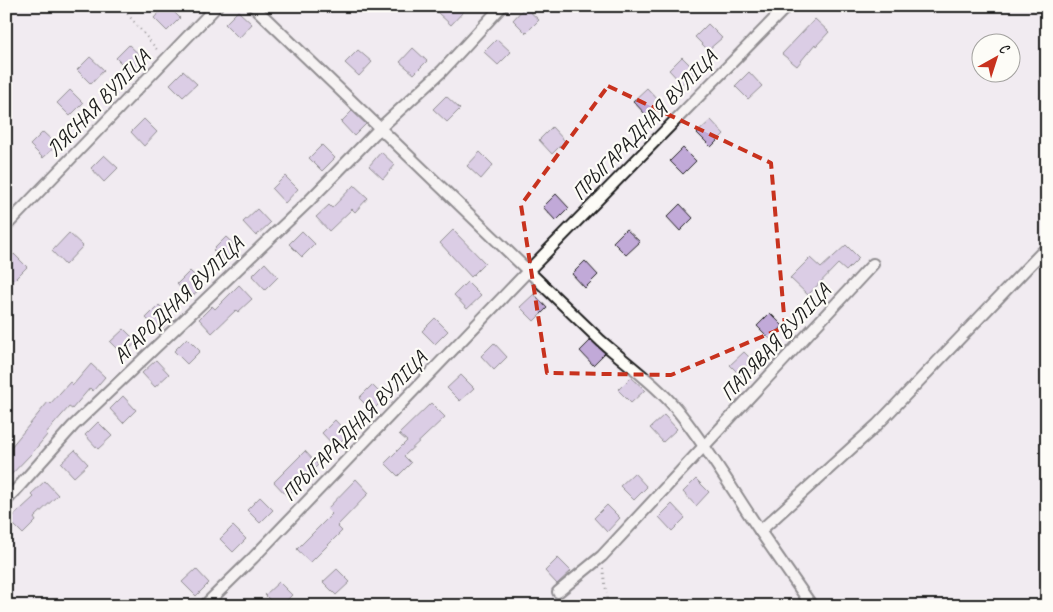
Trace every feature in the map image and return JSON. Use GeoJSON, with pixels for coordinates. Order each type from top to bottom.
{"type":"FeatureCollection","features":[{"type":"Feature","properties":{"kind":"street","name":"ЛЯСНАЯ ВУЛІЦА"},"geometry":{"type":"LineString","coordinates":[[6,226],[217,6]]}},
{"type":"Feature","properties":{"kind":"street"},"geometry":{"type":"LineString","coordinates":[[253,6],[379,130],[601,342],[648,381],[677,410],[704,446],[812,606]]}},
{"type":"Feature","properties":{"kind":"street","name":"АГАРОДНАЯ ВУЛІЦА"},"geometry":{"type":"LineString","coordinates":[[6,501],[73,426],[307,203],[379,130],[442,71],[502,6]]}},
{"type":"Feature","properties":{"kind":"street","name":"ПРЫГАРАДНАЯ ВУЛІЦА"},"geometry":{"type":"LineString","coordinates":[[204,606],[253,558],[528,271],[787,6]]}},
{"type":"Feature","properties":{"kind":"street"},"geometry":{"type":"LineString","coordinates":[[760,531],[877,424],[1047,247]]}},
{"type":"Feature","properties":{"kind":"street","name":"ПАЛЯВАЯ ВУЛІЦА"},"geometry":{"type":"LineString","coordinates":[[558,592],[602,556],[874,264]]}},
{"type":"Feature","properties":{"kind":"path"},"geometry":{"type":"LineString","coordinates":[[120,6],[166,59]]}},
{"type":"Feature","properties":{"kind":"path"},"geometry":{"type":"LineString","coordinates":[[1029,6],[1047,22]]}},
{"type":"Feature","properties":{"kind":"path"},"geometry":{"type":"LineString","coordinates":[[602,556],[608,606]]}},
{"type":"Feature","properties":{"kind":"highlighted area"},"geometry":{"type":"Polygon","coordinates":[[[608,86],[771,163],[785,327],[671,375],[547,373],[521,205],[608,86]]]}},
{"type":"Feature","properties":{"kind":"building"},"geometry":{"type":"Polygon","coordinates":[[[165,6],[168,6],[180,18],[167,31],[154,18],[165,6]]]}},
{"type":"Feature","properties":{"kind":"building"},"geometry":{"type":"Polygon","coordinates":[[[442,6],[459,6],[464,11],[451,25],[437,12],[442,6]]]}},
{"type":"Feature","properties":{"kind":"building"},"geometry":{"type":"Polygon","coordinates":[[[525,7],[539,20],[526,33],[513,20],[525,7]]]}},
{"type":"Feature","properties":{"kind":"building"},"geometry":{"type":"Polygon","coordinates":[[[238,11],[252,24],[239,38],[225,24],[238,11]]]}},
{"type":"Feature","properties":{"kind":"building"},"geometry":{"type":"Polygon","coordinates":[[[815,19],[829,32],[816,46],[815,44],[797,66],[782,54],[815,19]]]}},
{"type":"Feature","properties":{"kind":"building"},"geometry":{"type":"Polygon","coordinates":[[[708,24],[722,38],[708,50],[695,37],[708,24]]]}},
{"type":"Feature","properties":{"kind":"building"},"geometry":{"type":"Polygon","coordinates":[[[497,39],[511,52],[498,65],[484,52],[497,39]]]}},
{"type":"Feature","properties":{"kind":"building"},"geometry":{"type":"Polygon","coordinates":[[[129,45],[143,58],[130,72],[116,58],[129,45]]]}},
{"type":"Feature","properties":{"kind":"building"},"geometry":{"type":"Polygon","coordinates":[[[413,48],[427,61],[414,74],[400,62],[413,48]]]}},
{"type":"Feature","properties":{"kind":"building"},"geometry":{"type":"Polygon","coordinates":[[[358,50],[372,62],[359,76],[345,63],[358,50]]]}},
{"type":"Feature","properties":{"kind":"building"},"geometry":{"type":"Polygon","coordinates":[[[90,57],[104,70],[91,84],[77,70],[90,57]]]}},
{"type":"Feature","properties":{"kind":"building"},"geometry":{"type":"Polygon","coordinates":[[[682,57],[696,71],[682,84],[669,70],[682,57]]]}},
{"type":"Feature","properties":{"kind":"building"},"geometry":{"type":"Polygon","coordinates":[[[183,71],[197,84],[183,97],[170,84],[183,71]]]}},
{"type":"Feature","properties":{"kind":"building"},"geometry":{"type":"Polygon","coordinates":[[[749,72],[762,86],[748,99],[735,86],[749,72]]]}},
{"type":"Feature","properties":{"kind":"building"},"geometry":{"type":"Polygon","coordinates":[[[647,88],[660,102],[646,115],[633,101],[647,88]]]}},
{"type":"Feature","properties":{"kind":"building"},"geometry":{"type":"Polygon","coordinates":[[[70,90],[83,103],[70,116],[57,103],[70,90]]]}},
{"type":"Feature","properties":{"kind":"building"},"geometry":{"type":"Polygon","coordinates":[[[446,96],[460,109],[447,122],[433,109],[446,96]]]}},
{"type":"Feature","properties":{"kind":"building"},"geometry":{"type":"Polygon","coordinates":[[[352,111],[366,124],[354,136],[341,122],[352,111]]]}},
{"type":"Feature","properties":{"kind":"building"},"geometry":{"type":"Polygon","coordinates":[[[144,119],[157,132],[144,146],[131,132],[144,119]]]}},
{"type":"Feature","properties":{"kind":"building"},"geometry":{"type":"Polygon","coordinates":[[[711,120],[724,134],[711,147],[697,133],[711,120]]]}},
{"type":"Feature","properties":{"kind":"building"},"geometry":{"type":"Polygon","coordinates":[[[552,127],[565,141],[552,154],[539,140],[552,127]]]}},
{"type":"Feature","properties":{"kind":"building"},"geometry":{"type":"Polygon","coordinates":[[[43,132],[57,145],[43,158],[30,145],[43,132]]]}},
{"type":"Feature","properties":{"kind":"building"},"geometry":{"type":"Polygon","coordinates":[[[322,145],[335,158],[322,171],[309,158],[322,145]]]}},
{"type":"Feature","properties":{"kind":"building"},"geometry":{"type":"Polygon","coordinates":[[[683,148],[696,161],[683,174],[670,161],[683,148]]]}},
{"type":"Feature","properties":{"kind":"building"},"geometry":{"type":"Polygon","coordinates":[[[381,152],[395,165],[383,179],[369,166],[381,152]]]}},
{"type":"Feature","properties":{"kind":"building"},"geometry":{"type":"Polygon","coordinates":[[[480,152],[493,165],[481,179],[467,166],[480,152]]]}},
{"type":"Feature","properties":{"kind":"building"},"geometry":{"type":"Polygon","coordinates":[[[104,155],[118,168],[104,182],[91,168],[104,155]]]}},
{"type":"Feature","properties":{"kind":"building"},"geometry":{"type":"Polygon","coordinates":[[[285,176],[298,189],[285,203],[272,189],[285,176]]]}},
{"type":"Feature","properties":{"kind":"building"},"geometry":{"type":"Polygon","coordinates":[[[354,185],[368,198],[355,212],[352,209],[329,231],[316,217],[329,205],[332,208],[354,185]]]}},
{"type":"Feature","properties":{"kind":"building"},"geometry":{"type":"Polygon","coordinates":[[[556,194],[569,208],[556,221],[543,207],[556,194]]]}},
{"type":"Feature","properties":{"kind":"building"},"geometry":{"type":"Polygon","coordinates":[[[680,204],[693,218],[680,231],[667,217],[680,204]]]}},
{"type":"Feature","properties":{"kind":"building"},"geometry":{"type":"Polygon","coordinates":[[[257,209],[270,223],[256,236],[243,222],[257,209]]]}},
{"type":"Feature","properties":{"kind":"building"},"geometry":{"type":"Polygon","coordinates":[[[626,229],[640,242],[626,255],[613,242],[626,229]]]}},
{"type":"Feature","properties":{"kind":"building"},"geometry":{"type":"Polygon","coordinates":[[[453,230],[485,263],[471,277],[440,243],[453,230]]]}},
{"type":"Feature","properties":{"kind":"building"},"geometry":{"type":"Polygon","coordinates":[[[302,231],[315,244],[302,257],[289,244],[302,231]]]}},
{"type":"Feature","properties":{"kind":"building"},"geometry":{"type":"Polygon","coordinates":[[[69,233],[83,246],[65,265],[52,251],[69,233]]]}},
{"type":"Feature","properties":{"kind":"building"},"geometry":{"type":"Polygon","coordinates":[[[226,237],[240,250],[226,263],[213,250],[226,237]]]}},
{"type":"Feature","properties":{"kind":"building"},"geometry":{"type":"Polygon","coordinates":[[[846,245],[859,258],[846,271],[838,264],[808,295],[790,278],[810,258],[821,268],[846,245]]]}},
{"type":"Feature","properties":{"kind":"building"},"geometry":{"type":"Polygon","coordinates":[[[14,254],[27,267],[14,280],[6,273],[6,261],[14,254]]]}},
{"type":"Feature","properties":{"kind":"building"},"geometry":{"type":"Polygon","coordinates":[[[585,261],[598,275],[585,288],[572,274],[585,261]]]}},
{"type":"Feature","properties":{"kind":"building"},"geometry":{"type":"Polygon","coordinates":[[[265,263],[278,277],[265,290],[252,276],[265,263]]]}},
{"type":"Feature","properties":{"kind":"building"},"geometry":{"type":"Polygon","coordinates":[[[190,271],[204,285],[190,298],[177,284],[190,271]]]}},
{"type":"Feature","properties":{"kind":"building"},"geometry":{"type":"Polygon","coordinates":[[[467,282],[481,296],[467,309],[454,295],[467,282]]]}},
{"type":"Feature","properties":{"kind":"building"},"geometry":{"type":"Polygon","coordinates":[[[239,285],[252,299],[238,312],[236,310],[212,333],[199,319],[212,306],[215,309],[239,285]]]}},
{"type":"Feature","properties":{"kind":"building"},"geometry":{"type":"Polygon","coordinates":[[[534,294],[547,308],[534,321],[520,307],[534,294]]]}},
{"type":"Feature","properties":{"kind":"building"},"geometry":{"type":"Polygon","coordinates":[[[159,305],[173,318],[159,331],[146,318],[159,305]]]}},
{"type":"Feature","properties":{"kind":"building"},"geometry":{"type":"Polygon","coordinates":[[[770,313],[783,326],[770,339],[757,326],[770,313]]]}},
{"type":"Feature","properties":{"kind":"building"},"geometry":{"type":"Polygon","coordinates":[[[435,318],[448,331],[435,344],[422,331],[435,318]]]}},
{"type":"Feature","properties":{"kind":"building"},"geometry":{"type":"Polygon","coordinates":[[[124,329],[137,342],[123,355],[110,342],[124,329]]]}},
{"type":"Feature","properties":{"kind":"building"},"geometry":{"type":"Polygon","coordinates":[[[187,338],[200,351],[187,364],[174,351],[187,338]]]}},
{"type":"Feature","properties":{"kind":"building"},"geometry":{"type":"Polygon","coordinates":[[[591,340],[605,353],[593,365],[580,351],[591,340]]]}},
{"type":"Feature","properties":{"kind":"building"},"geometry":{"type":"Polygon","coordinates":[[[494,343],[507,357],[494,370],[481,356],[494,343]]]}},
{"type":"Feature","properties":{"kind":"building"},"geometry":{"type":"Polygon","coordinates":[[[744,352],[757,365],[743,378],[730,365],[744,352]]]}},
{"type":"Feature","properties":{"kind":"building"},"geometry":{"type":"Polygon","coordinates":[[[156,360],[169,374],[155,387],[142,373],[156,360]]]}},
{"type":"Feature","properties":{"kind":"building"},"geometry":{"type":"Polygon","coordinates":[[[91,364],[105,377],[93,391],[90,388],[72,409],[69,407],[46,433],[47,435],[33,452],[6,480],[6,453],[48,402],[50,404],[70,382],[73,385],[91,364]]]}},
{"type":"Feature","properties":{"kind":"building"},"geometry":{"type":"Polygon","coordinates":[[[461,375],[474,388],[460,401],[447,388],[461,375]]]}},
{"type":"Feature","properties":{"kind":"building"},"geometry":{"type":"Polygon","coordinates":[[[631,377],[645,390],[631,403],[618,390],[631,377]]]}},
{"type":"Feature","properties":{"kind":"building"},"geometry":{"type":"Polygon","coordinates":[[[372,385],[385,398],[372,411],[359,398],[372,385]]]}},
{"type":"Feature","properties":{"kind":"building"},"geometry":{"type":"Polygon","coordinates":[[[123,396],[136,410],[123,423],[110,409],[123,396]]]}},
{"type":"Feature","properties":{"kind":"building"},"geometry":{"type":"Polygon","coordinates":[[[431,403],[445,417],[404,456],[411,463],[398,476],[385,463],[407,441],[399,434],[431,403]]]}},
{"type":"Feature","properties":{"kind":"building"},"geometry":{"type":"Polygon","coordinates":[[[664,415],[677,429],[663,442],[650,428],[664,415]]]}},
{"type":"Feature","properties":{"kind":"building"},"geometry":{"type":"Polygon","coordinates":[[[335,420],[348,434],[335,447],[322,433],[335,420]]]}},
{"type":"Feature","properties":{"kind":"building"},"geometry":{"type":"Polygon","coordinates":[[[98,422],[112,436],[98,449],[85,435],[98,422]]]}},
{"type":"Feature","properties":{"kind":"building"},"geometry":{"type":"Polygon","coordinates":[[[75,450],[88,464],[74,477],[61,463],[75,450]]]}},
{"type":"Feature","properties":{"kind":"building"},"geometry":{"type":"Polygon","coordinates":[[[305,451],[318,465],[287,496],[274,482],[305,451]]]}},
{"type":"Feature","properties":{"kind":"building"},"geometry":{"type":"Polygon","coordinates":[[[634,473],[647,487],[634,500],[620,486],[634,473]]]}},
{"type":"Feature","properties":{"kind":"building"},"geometry":{"type":"Polygon","coordinates":[[[356,479],[369,493],[337,526],[342,531],[310,563],[297,549],[332,514],[327,509],[356,479]]]}},
{"type":"Feature","properties":{"kind":"building"},"geometry":{"type":"Polygon","coordinates":[[[696,479],[709,492],[696,506],[683,492],[696,479]]]}},
{"type":"Feature","properties":{"kind":"building"},"geometry":{"type":"Polygon","coordinates":[[[45,481],[58,495],[34,518],[36,521],[23,534],[9,520],[34,497],[31,494],[45,481]]]}},
{"type":"Feature","properties":{"kind":"building"},"geometry":{"type":"Polygon","coordinates":[[[260,497],[273,510],[260,523],[247,510],[260,497]]]}},
{"type":"Feature","properties":{"kind":"building"},"geometry":{"type":"Polygon","coordinates":[[[672,504],[685,518],[672,531],[659,517],[672,504]]]}},
{"type":"Feature","properties":{"kind":"building"},"geometry":{"type":"Polygon","coordinates":[[[607,505],[620,518],[607,532],[594,518],[607,505]]]}},
{"type":"Feature","properties":{"kind":"building"},"geometry":{"type":"Polygon","coordinates":[[[233,526],[246,539],[233,552],[220,539],[233,526]]]}},
{"type":"Feature","properties":{"kind":"building"},"geometry":{"type":"Polygon","coordinates":[[[558,558],[571,571],[557,584],[545,571],[558,558]]]}},
{"type":"Feature","properties":{"kind":"building"},"geometry":{"type":"Polygon","coordinates":[[[196,569],[209,583],[196,596],[182,582],[196,569]]]}},
{"type":"Feature","properties":{"kind":"building"},"geometry":{"type":"Polygon","coordinates":[[[337,569],[350,582],[336,595],[323,582],[337,569]]]}},
{"type":"Feature","properties":{"kind":"building"},"geometry":{"type":"Polygon","coordinates":[[[279,582],[292,595],[281,606],[276,606],[265,595],[279,582]]]}}]}
